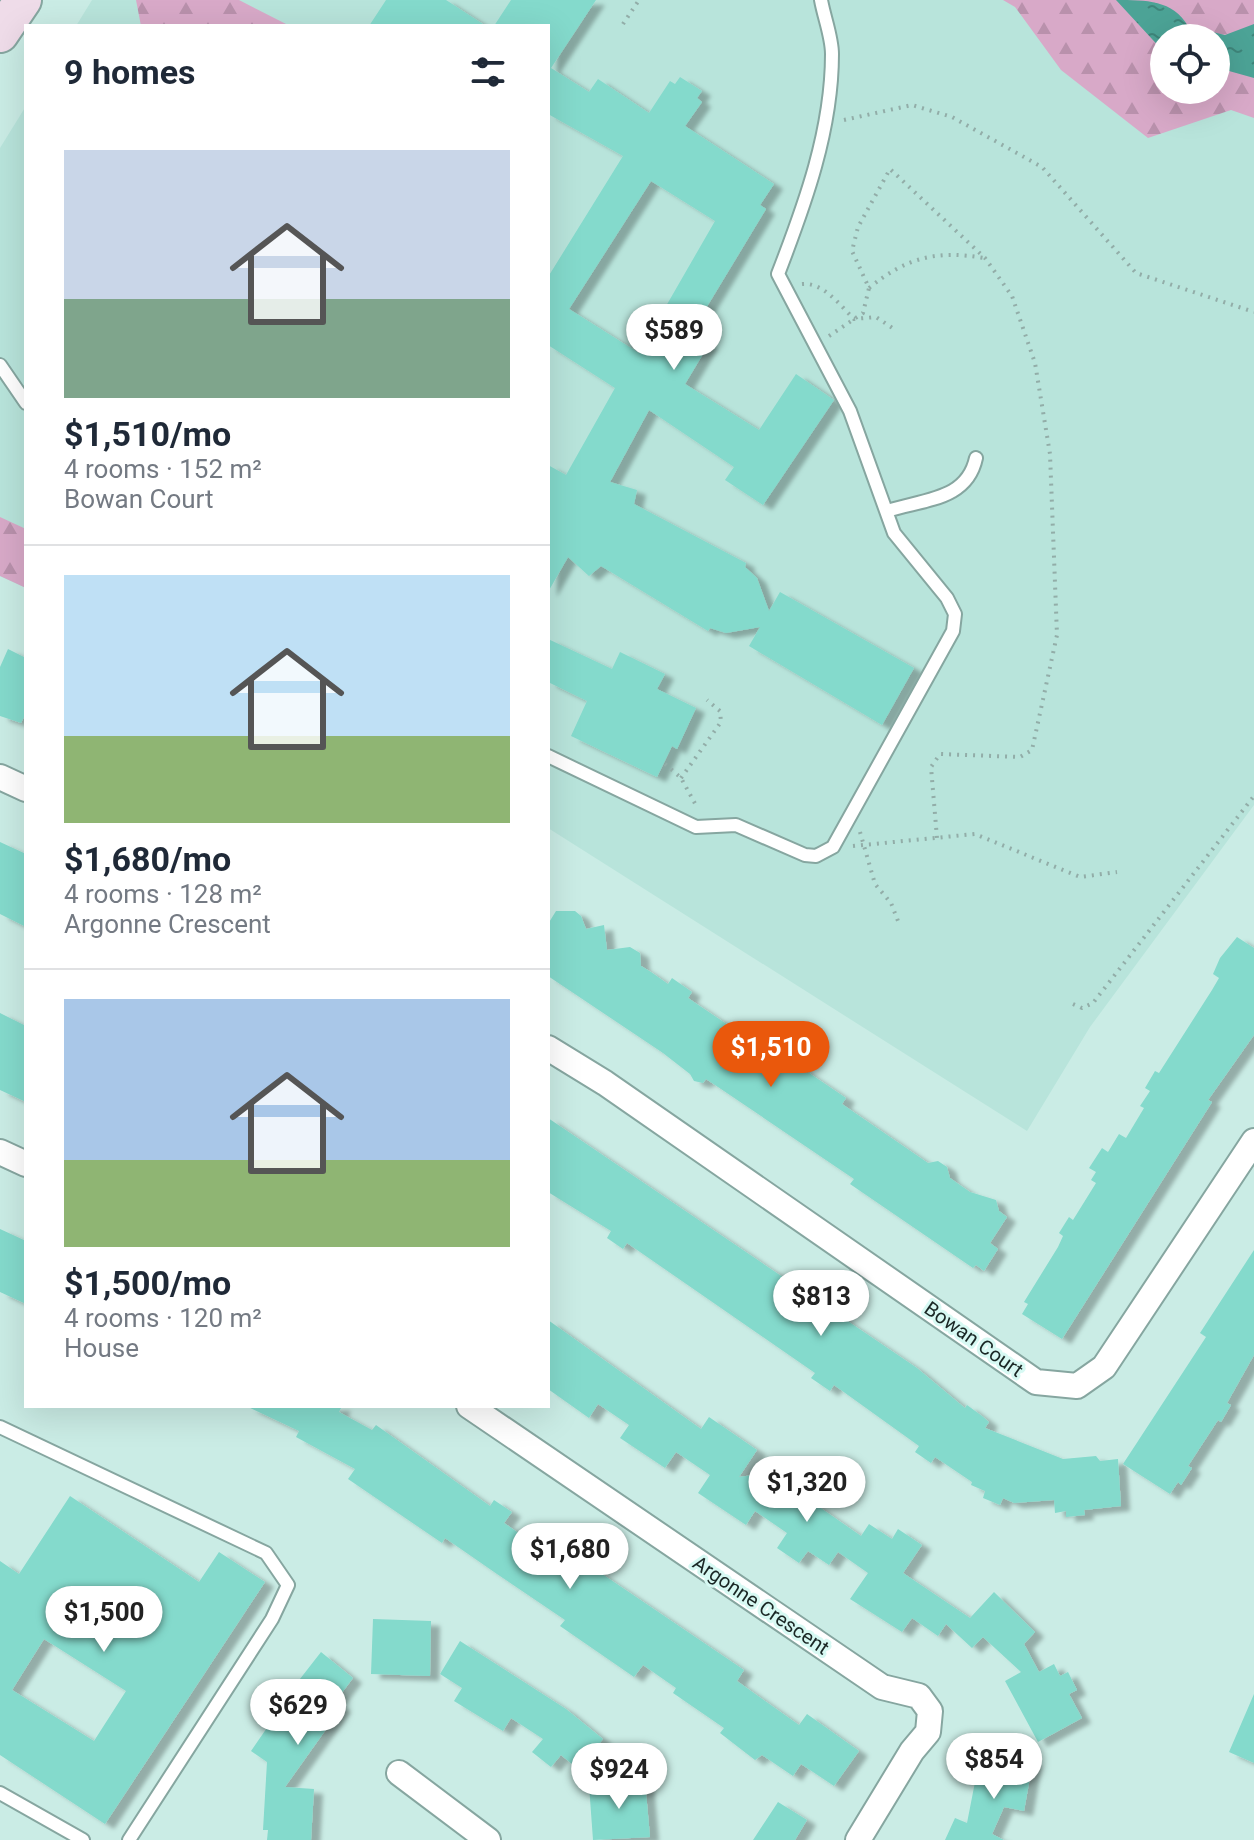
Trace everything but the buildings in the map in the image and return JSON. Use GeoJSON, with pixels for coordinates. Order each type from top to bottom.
{"type":"FeatureCollection","features":[{"type":"Feature","properties":{"kind":"main road"},"geometry":{"type":"LineString","coordinates":[[0,34],[23,0]]}},
{"type":"Feature","properties":{"kind":"street"},"geometry":{"type":"LineString","coordinates":[[0,777],[24,788]]}},
{"type":"Feature","properties":{"kind":"street","name":"Bowan Court"},"geometry":{"type":"LineString","coordinates":[[550,1049],[605,1083],[1036,1382],[1077,1386],[1104,1367],[1254,1141]]}},
{"type":"Feature","properties":{"kind":"street"},"geometry":{"type":"LineString","coordinates":[[0,1152],[24,1163]]}},
{"type":"Feature","properties":{"kind":"street","name":"Argonne Crescent"},"geometry":{"type":"LineString","coordinates":[[472,1408],[882,1687],[919,1696],[930,1711],[928,1732],[912,1751],[858,1840]]}},
{"type":"Feature","properties":{"kind":"street"},"geometry":{"type":"LineString","coordinates":[[399,1773],[488,1840]]}},
{"type":"Feature","properties":{"kind":"lane"},"geometry":{"type":"LineString","coordinates":[[550,757],[696,827],[736,825],[805,855],[816,856],[833,847],[953,631],[955,614],[947,598],[894,533],[850,411],[778,274],[800,216],[826,124],[832,51],[821,0]]}},
{"type":"Feature","properties":{"kind":"lane"},"geometry":{"type":"LineString","coordinates":[[0,365],[24,400]]}},
{"type":"Feature","properties":{"kind":"lane"},"geometry":{"type":"LineString","coordinates":[[887,511],[959,490],[972,476],[976,458]]}},
{"type":"Feature","properties":{"kind":"lane"},"geometry":{"type":"LineString","coordinates":[[0,1427],[266,1553],[288,1585],[272,1619],[129,1840]]}},
{"type":"Feature","properties":{"kind":"lane"},"geometry":{"type":"LineString","coordinates":[[0,1793],[83,1840]]}},
{"type":"Feature","properties":{"kind":"path"},"geometry":{"type":"LineString","coordinates":[[623,24],[639,0]]}},
{"type":"Feature","properties":{"kind":"path"},"geometry":{"type":"LineString","coordinates":[[826,124],[912,105],[952,117],[1042,167],[1136,273],[1254,312]]}},
{"type":"Feature","properties":{"kind":"path"},"geometry":{"type":"LineString","coordinates":[[869,288],[852,251],[858,227],[890,169],[985,258],[1012,296],[1035,363],[1050,454],[1057,635],[1032,750],[1020,757],[940,754],[931,767],[937,838]]}},
{"type":"Feature","properties":{"kind":"path"},"geometry":{"type":"LineString","coordinates":[[814,347],[863,313],[869,288],[883,276],[926,255],[950,252],[985,258]]}},
{"type":"Feature","properties":{"kind":"path"},"geometry":{"type":"LineString","coordinates":[[784,286],[812,283],[854,319],[876,317],[894,329]]}},
{"type":"Feature","properties":{"kind":"path"},"geometry":{"type":"LineString","coordinates":[[681,778],[721,722],[720,711],[707,700]]}},
{"type":"Feature","properties":{"kind":"path"},"geometry":{"type":"LineString","coordinates":[[665,764],[681,778],[698,808],[696,827]]}},
{"type":"Feature","properties":{"kind":"path"},"geometry":{"type":"LineString","coordinates":[[1073,1004],[1082,1008],[1093,1003],[1254,796]]}},
{"type":"Feature","properties":{"kind":"path"},"geometry":{"type":"LineString","coordinates":[[858,826],[875,884],[891,903],[898,921]]}},
{"type":"Feature","properties":{"kind":"path"},"geometry":{"type":"LineString","coordinates":[[833,847],[975,834],[1080,877],[1117,872]]}},
{"type":"Feature","properties":{"kind":"shaded area"},"geometry":{"type":"Polygon","coordinates":[[[92,0],[1254,0],[1254,805],[1090,1027],[1027,1131],[550,829],[550,24],[77,24],[92,0]]]}},
{"type":"Feature","properties":{"kind":"shaded area"},"geometry":{"type":"Polygon","coordinates":[[[24,109],[24,587],[0,576],[0,148],[24,109]]]}},
{"type":"Feature","properties":{"kind":"green space"},"geometry":{"type":"Polygon","coordinates":[[[136,0],[239,0],[286,24],[141,24],[136,0]]]}},
{"type":"Feature","properties":{"kind":"green space"},"geometry":{"type":"Polygon","coordinates":[[[1003,0],[1254,0],[1254,118],[1231,110],[1148,138],[1061,70],[1015,7],[1003,0]]]}},
{"type":"Feature","properties":{"kind":"green space"},"geometry":{"type":"Polygon","coordinates":[[[0,517],[24,528],[24,587],[0,576],[0,517]]]}},
{"type":"Feature","properties":{"kind":"water"},"geometry":{"type":"Polygon","coordinates":[[[1116,0],[1138,0],[1167,6],[1187,24],[1150,24],[1150,37],[1116,0]]]}},
{"type":"Feature","properties":{"kind":"water"},"geometry":{"type":"Polygon","coordinates":[[[1254,24],[1254,78],[1230,71],[1230,33],[1254,24]]]}}]}
